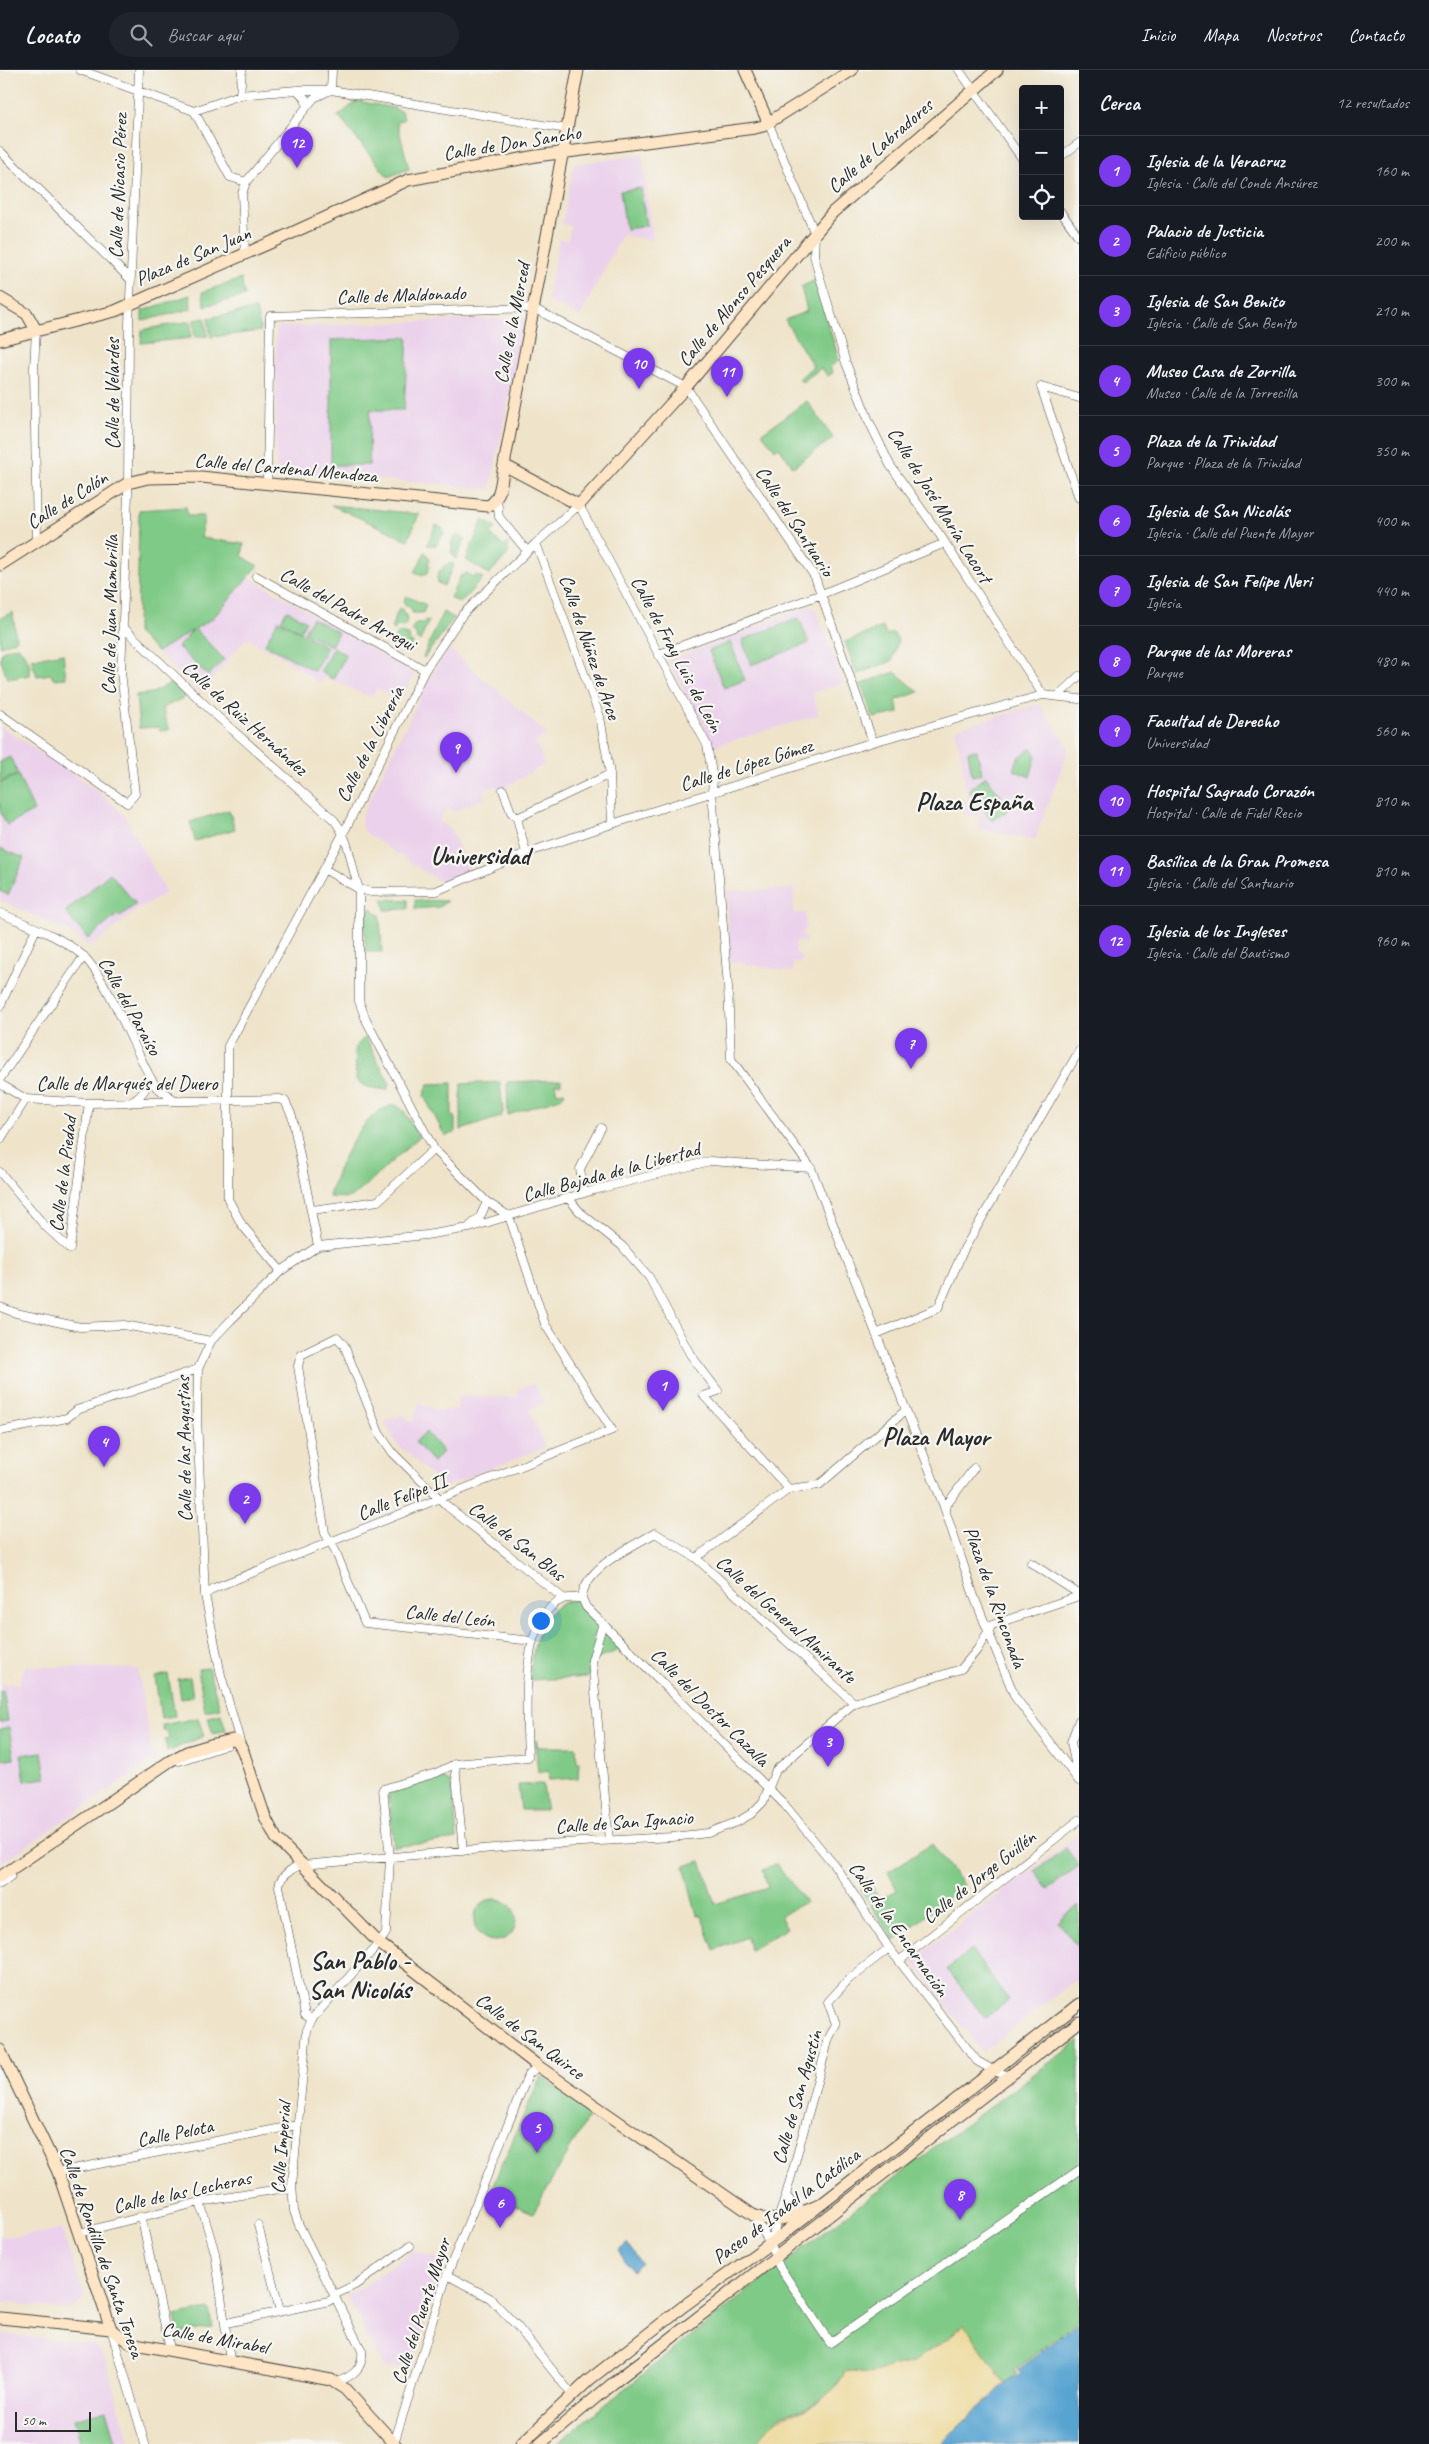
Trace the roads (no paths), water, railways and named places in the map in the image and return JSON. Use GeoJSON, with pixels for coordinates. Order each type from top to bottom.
{"type":"FeatureCollection","features":[{"type":"Feature","properties":{"kind":"main road","name":"Calle de la Merced"},"geometry":{"type":"LineString","coordinates":[[497,499],[578,70]]}},
{"type":"Feature","properties":{"kind":"main road"},"geometry":{"type":"LineString","coordinates":[[745,70],[768,122]]}},
{"type":"Feature","properties":{"kind":"main road","name":"Calle de Don Sancho"},"geometry":{"type":"LineString","coordinates":[[272,242],[408,180],[562,153],[729,133],[759,127],[852,70]]}},
{"type":"Feature","properties":{"kind":"main road","name":"Calle de Labradores"},"geometry":{"type":"LineString","coordinates":[[815,234],[833,212],[996,70]]}},
{"type":"Feature","properties":{"kind":"main road","name":"Calle de Alonso Pesquera"},"geometry":{"type":"LineString","coordinates":[[579,505],[686,387],[815,234]]}},
{"type":"Feature","properties":{"kind":"main road","name":"Plaza de San Juan"},"geometry":{"type":"LineString","coordinates":[[0,340],[116,311],[272,242]]}},
{"type":"Feature","properties":{"kind":"main road"},"geometry":{"type":"LineString","coordinates":[[0,298],[27,314],[36,330]]}},
{"type":"Feature","properties":{"kind":"main road"},"geometry":{"type":"LineString","coordinates":[[504,465],[579,505]]}},
{"type":"Feature","properties":{"kind":"main road","name":"Calle del Cardenal Mendoza"},"geometry":{"type":"LineString","coordinates":[[128,483],[142,479],[202,477],[488,506],[497,499]]}},
{"type":"Feature","properties":{"kind":"main road","name":"Calle de Colón"},"geometry":{"type":"LineString","coordinates":[[0,565],[128,483]]}},
{"type":"Feature","properties":{"kind":"main road"},"geometry":{"type":"LineString","coordinates":[[0,1877],[182,1754],[236,1742]]}},
{"type":"Feature","properties":{"kind":"main road","name":"Calle de San Quirce"},"geometry":{"type":"LineString","coordinates":[[236,1742],[250,1770],[270,1828],[276,1838],[379,1943],[538,2066],[753,2215],[769,2221],[779,2221]]}},
{"type":"Feature","properties":{"kind":"main road","name":"Paseo de Isabel la Católica"},"geometry":{"type":"LineString","coordinates":[[521,2444],[571,2397],[685,2305],[770,2243],[1079,2004]]}},
{"type":"Feature","properties":{"kind":"main road","name":"Paseo de Isabel la Católica"},"geometry":{"type":"LineString","coordinates":[[540,2444],[612,2384],[1079,2022]]}},
{"type":"Feature","properties":{"kind":"main road","name":"Calle de Rondilla de Santa Teresa"},"geometry":{"type":"LineString","coordinates":[[0,2050],[58,2172],[111,2329]]}},
{"type":"Feature","properties":{"kind":"main road"},"geometry":{"type":"LineString","coordinates":[[779,2221],[817,2206]]}},
{"type":"Feature","properties":{"kind":"main road","name":"Calle de Mirabel"},"geometry":{"type":"LineString","coordinates":[[0,2318],[111,2329],[130,2343],[309,2374],[337,2382]]}},
{"type":"Feature","properties":{"kind":"main road"},"geometry":{"type":"LineString","coordinates":[[337,2382],[394,2444]]}},
{"type":"Feature","properties":{"kind":"street"},"geometry":{"type":"LineString","coordinates":[[80,70],[194,111],[240,95],[297,90],[330,90],[567,129]]}},
{"type":"Feature","properties":{"kind":"street","name":"Calle de Nicasio Pérez"},"geometry":{"type":"LineString","coordinates":[[130,304],[139,70]]}},
{"type":"Feature","properties":{"kind":"street"},"geometry":{"type":"LineString","coordinates":[[240,95],[242,70]]}},
{"type":"Feature","properties":{"kind":"street"},"geometry":{"type":"LineString","coordinates":[[330,90],[332,70]]}},
{"type":"Feature","properties":{"kind":"street"},"geometry":{"type":"LineString","coordinates":[[959,70],[1019,154]]}},
{"type":"Feature","properties":{"kind":"street"},"geometry":{"type":"LineString","coordinates":[[297,90],[305,98],[307,106]]}},
{"type":"Feature","properties":{"kind":"street"},"geometry":{"type":"LineString","coordinates":[[246,254],[242,194],[246,182],[314,98],[330,90]]}},
{"type":"Feature","properties":{"kind":"street"},"geometry":{"type":"LineString","coordinates":[[194,111],[230,177],[246,182]]}},
{"type":"Feature","properties":{"kind":"street"},"geometry":{"type":"LineString","coordinates":[[768,122],[815,234]]}},
{"type":"Feature","properties":{"kind":"street"},"geometry":{"type":"LineString","coordinates":[[1064,155],[1079,143]]}},
{"type":"Feature","properties":{"kind":"street"},"geometry":{"type":"LineString","coordinates":[[0,151],[131,280]]}},
{"type":"Feature","properties":{"kind":"street"},"geometry":{"type":"LineString","coordinates":[[1064,216],[1079,237]]}},
{"type":"Feature","properties":{"kind":"street","name":"Calle de José María Lacort"},"geometry":{"type":"LineString","coordinates":[[815,234],[814,255],[846,363],[869,421],[890,465],[945,543],[1043,695]]}},
{"type":"Feature","properties":{"kind":"street","name":"Calle de Velardes"},"geometry":{"type":"LineString","coordinates":[[128,483],[130,304]]}},
{"type":"Feature","properties":{"kind":"street"},"geometry":{"type":"LineString","coordinates":[[534,308],[686,387]]}},
{"type":"Feature","properties":{"kind":"street","name":"Calle de Maldonado"},"geometry":{"type":"LineString","coordinates":[[267,483],[270,316],[534,308]]}},
{"type":"Feature","properties":{"kind":"street"},"geometry":{"type":"LineString","coordinates":[[36,330],[37,541]]}},
{"type":"Feature","properties":{"kind":"street","name":"Calle del Santuario"},"geometry":{"type":"LineString","coordinates":[[686,387],[815,577],[873,742]]}},
{"type":"Feature","properties":{"kind":"street"},"geometry":{"type":"LineString","coordinates":[[1079,398],[1041,387],[1079,498]]}},
{"type":"Feature","properties":{"kind":"street","name":"Calle de Juan Mambrilla"},"geometry":{"type":"LineString","coordinates":[[0,714],[127,803],[135,794],[121,672],[128,483]]}},
{"type":"Feature","properties":{"kind":"street"},"geometry":{"type":"LineString","coordinates":[[497,499],[499,517],[527,550]]}},
{"type":"Feature","properties":{"kind":"street","name":"Calle de Alonso Pesquera"},"geometry":{"type":"LineString","coordinates":[[527,550],[579,505]]}},
{"type":"Feature","properties":{"kind":"street","name":"Calle de Fray Luis de León"},"geometry":{"type":"LineString","coordinates":[[579,505],[707,745],[713,779],[712,792],[728,987],[731,1060],[797,1146],[811,1168],[869,1315]]}},
{"type":"Feature","properties":{"kind":"street","name":"Calle de Núñez de Arce"},"geometry":{"type":"LineString","coordinates":[[536,543],[600,717],[610,774],[612,824]]}},
{"type":"Feature","properties":{"kind":"street"},"geometry":{"type":"LineString","coordinates":[[659,654],[822,594],[945,543]]}},
{"type":"Feature","properties":{"kind":"street","name":"Calle de la Librería"},"geometry":{"type":"LineString","coordinates":[[227,1100],[228,1046],[344,832],[425,670],[463,614],[527,550]]}},
{"type":"Feature","properties":{"kind":"street","name":"Calle del Padre Arregui"},"geometry":{"type":"LineString","coordinates":[[256,576],[425,670]]}},
{"type":"Feature","properties":{"kind":"street","name":"Calle de Ruiz Hernández"},"geometry":{"type":"LineString","coordinates":[[124,628],[218,716],[334,820],[344,832]]}},
{"type":"Feature","properties":{"kind":"street"},"geometry":{"type":"LineString","coordinates":[[1058,696],[1079,676]]}},
{"type":"Feature","properties":{"kind":"street","name":"Calle de López Gómez"},"geometry":{"type":"LineString","coordinates":[[359,889],[371,892],[436,891],[464,881],[526,853],[873,742],[1043,695],[1079,699]]}},
{"type":"Feature","properties":{"kind":"street"},"geometry":{"type":"LineString","coordinates":[[517,818],[610,774]]}},
{"type":"Feature","properties":{"kind":"street"},"geometry":{"type":"LineString","coordinates":[[503,790],[511,812],[517,818],[526,853]]}},
{"type":"Feature","properties":{"kind":"street"},"geometry":{"type":"LineString","coordinates":[[344,832],[359,889],[359,1001],[366,1020],[434,1149],[487,1202],[509,1216]]}},
{"type":"Feature","properties":{"kind":"street"},"geometry":{"type":"LineString","coordinates":[[335,849],[350,856]]}},
{"type":"Feature","properties":{"kind":"street"},"geometry":{"type":"LineString","coordinates":[[324,869],[359,889]]}},
{"type":"Feature","properties":{"kind":"street","name":"Calle del Paraíso"},"geometry":{"type":"LineString","coordinates":[[0,913],[64,942],[84,956],[106,989],[149,1076],[156,1086],[176,1101]]}},
{"type":"Feature","properties":{"kind":"street"},"geometry":{"type":"LineString","coordinates":[[0,1006],[36,929]]}},
{"type":"Feature","properties":{"kind":"street"},"geometry":{"type":"LineString","coordinates":[[0,1079],[84,956]]}},
{"type":"Feature","properties":{"kind":"street"},"geometry":{"type":"LineString","coordinates":[[876,1334],[938,1308],[959,1259],[1079,1051]]}},
{"type":"Feature","properties":{"kind":"street","name":"Calle del Paraíso"},"geometry":{"type":"LineString","coordinates":[[128,1104],[141,1097],[146,1090],[149,1076]]}},
{"type":"Feature","properties":{"kind":"street","name":"Calle de Marqués del Duero"},"geometry":{"type":"LineString","coordinates":[[0,1084],[26,1099],[89,1103],[128,1104],[176,1101],[280,1100],[289,1106],[301,1152],[312,1210]]}},
{"type":"Feature","properties":{"kind":"street"},"geometry":{"type":"LineString","coordinates":[[0,1140],[26,1099]]}},
{"type":"Feature","properties":{"kind":"street"},"geometry":{"type":"LineString","coordinates":[[227,1100],[228,1199],[242,1225],[259,1249],[281,1271]]}},
{"type":"Feature","properties":{"kind":"street","name":"Calle de la Piedad"},"geometry":{"type":"LineString","coordinates":[[0,1172],[44,1225],[70,1249],[89,1103]]}},
{"type":"Feature","properties":{"kind":"street"},"geometry":{"type":"LineString","coordinates":[[584,1192],[580,1169],[602,1128]]}},
{"type":"Feature","properties":{"kind":"street"},"geometry":{"type":"LineString","coordinates":[[318,1246],[312,1210],[378,1201],[434,1149]]}},
{"type":"Feature","properties":{"kind":"street","name":"Calle Bajada de la Libertad"},"geometry":{"type":"LineString","coordinates":[[509,1216],[569,1199],[584,1192],[710,1161],[811,1168]]}},
{"type":"Feature","properties":{"kind":"street"},"geometry":{"type":"LineString","coordinates":[[569,1199],[580,1212],[622,1246],[649,1277],[690,1354],[718,1391],[704,1396],[789,1489]]}},
{"type":"Feature","properties":{"kind":"street"},"geometry":{"type":"LineString","coordinates":[[469,1228],[480,1217],[487,1202]]}},
{"type":"Feature","properties":{"kind":"street","name":"Calle de las Angustias"},"geometry":{"type":"LineString","coordinates":[[236,1742],[237,1728],[221,1675],[204,1595],[197,1417],[198,1368],[212,1341],[281,1271],[318,1246],[426,1235],[469,1228],[509,1216]]}},
{"type":"Feature","properties":{"kind":"street","name":"Calle Felipe II"},"geometry":{"type":"LineString","coordinates":[[204,1595],[214,1588],[440,1500],[612,1430],[545,1324],[509,1216]]}},
{"type":"Feature","properties":{"kind":"street"},"geometry":{"type":"LineString","coordinates":[[0,1307],[16,1313],[80,1327],[124,1325],[212,1341]]}},
{"type":"Feature","properties":{"kind":"street","name":"Plaza de la Rinconada"},"geometry":{"type":"LineString","coordinates":[[869,1315],[945,1508],[988,1629],[1015,1697],[1079,1780]]}},
{"type":"Feature","properties":{"kind":"street","name":"Calle de San Blas"},"geometry":{"type":"LineString","coordinates":[[330,1542],[325,1533],[298,1366],[301,1355],[337,1337],[344,1345],[379,1433],[394,1453],[440,1500],[563,1598]]}},
{"type":"Feature","properties":{"kind":"street"},"geometry":{"type":"LineString","coordinates":[[0,1431],[67,1418],[77,1410],[198,1368]]}},
{"type":"Feature","properties":{"kind":"street"},"geometry":{"type":"LineString","coordinates":[[696,1558],[789,1489],[819,1485],[906,1410]]}},
{"type":"Feature","properties":{"kind":"street"},"geometry":{"type":"LineString","coordinates":[[945,1508],[974,1468]]}},
{"type":"Feature","properties":{"kind":"street","name":"Calle del General Almirante"},"geometry":{"type":"LineString","coordinates":[[582,1598],[582,1589],[601,1566],[655,1533],[696,1558],[854,1703]]}},
{"type":"Feature","properties":{"kind":"street","name":"Calle del León"},"geometry":{"type":"LineString","coordinates":[[330,1542],[365,1623],[533,1641]]}},
{"type":"Feature","properties":{"kind":"street"},"geometry":{"type":"LineString","coordinates":[[1031,1563],[1079,1595]]}},
{"type":"Feature","properties":{"kind":"street"},"geometry":{"type":"LineString","coordinates":[[854,1703],[961,1669],[977,1650],[992,1625],[1079,1595]]}},
{"type":"Feature","properties":{"kind":"street"},"geometry":{"type":"LineString","coordinates":[[379,1943],[387,1926],[390,1858],[383,1789],[436,1773],[455,1764],[528,1757],[527,1662],[533,1641],[543,1618],[553,1606],[563,1598],[582,1598]]}},
{"type":"Feature","properties":{"kind":"street","name":"Calle del Doctor Cazalla"},"geometry":{"type":"LineString","coordinates":[[582,1598],[586,1607],[769,1789]]}},
{"type":"Feature","properties":{"kind":"street"},"geometry":{"type":"LineString","coordinates":[[603,1623],[592,1660],[609,1840]]}},
{"type":"Feature","properties":{"kind":"street","name":"Calle de San Ignacio"},"geometry":{"type":"LineString","coordinates":[[390,1858],[708,1833],[737,1822],[751,1814],[763,1802],[776,1770],[854,1703]]}},
{"type":"Feature","properties":{"kind":"street"},"geometry":{"type":"LineString","coordinates":[[1079,1720],[1071,1742],[1079,1780]]}},
{"type":"Feature","properties":{"kind":"street"},"geometry":{"type":"LineString","coordinates":[[455,1764],[463,1851]]}},
{"type":"Feature","properties":{"kind":"street"},"geometry":{"type":"LineString","coordinates":[[0,1884],[152,1775]]}},
{"type":"Feature","properties":{"kind":"street","name":"Calle de la Encarnación"},"geometry":{"type":"LineString","coordinates":[[769,1789],[784,1804],[835,1866],[889,1948],[977,2060],[994,2070],[1011,2076]]}},
{"type":"Feature","properties":{"kind":"street","name":"Calle de Jorge Guillén"},"geometry":{"type":"LineString","coordinates":[[899,1961],[1079,1820]]}},
{"type":"Feature","properties":{"kind":"street"},"geometry":{"type":"LineString","coordinates":[[312,2019],[305,2015],[279,1881],[290,1870],[302,1866],[390,1858]]}},
{"type":"Feature","properties":{"kind":"street","name":"Calle Imperial"},"geometry":{"type":"LineString","coordinates":[[337,2382],[353,2374],[363,2358],[362,2351],[299,2225],[294,2211],[292,2190],[307,2030],[312,2019],[379,1943]]}},
{"type":"Feature","properties":{"kind":"street","name":"Calle de San Agustín"},"geometry":{"type":"LineString","coordinates":[[770,2243],[779,2221],[829,2038],[836,2024],[828,2002],[849,1979],[889,1948]]}},
{"type":"Feature","properties":{"kind":"street","name":"Calle del Puente Mayor"},"geometry":{"type":"LineString","coordinates":[[394,2444],[447,2275],[528,2075],[538,2066]]}},
{"type":"Feature","properties":{"kind":"street","name":"Calle Pelota"},"geometry":{"type":"LineString","coordinates":[[58,2172],[298,2125]]}},
{"type":"Feature","properties":{"kind":"street","name":"Calle de San Quirce"},"geometry":{"type":"LineString","coordinates":[[753,2215],[770,2243],[776,2258],[830,2343],[1079,2170]]}},
{"type":"Feature","properties":{"kind":"street","name":"Calle de las Lecheras"},"geometry":{"type":"LineString","coordinates":[[79,2232],[200,2202],[279,2189],[292,2190]]}},
{"type":"Feature","properties":{"kind":"street","name":"Calle de San Agustín"},"geometry":{"type":"LineString","coordinates":[[786,2195],[794,2206],[805,2211]]}},
{"type":"Feature","properties":{"kind":"street"},"geometry":{"type":"LineString","coordinates":[[200,2202],[215,2253],[230,2360]]}},
{"type":"Feature","properties":{"kind":"street"},"geometry":{"type":"LineString","coordinates":[[141,2216],[170,2349]]}},
{"type":"Feature","properties":{"kind":"street"},"geometry":{"type":"LineString","coordinates":[[258,2225],[280,2311]]}},
{"type":"Feature","properties":{"kind":"street"},"geometry":{"type":"LineString","coordinates":[[226,2323],[329,2301],[410,2246]]}},
{"type":"Feature","properties":{"kind":"street"},"geometry":{"type":"LineString","coordinates":[[447,2275],[490,2298],[517,2326],[569,2391],[571,2397]]}},
{"type":"Feature","properties":{"kind":"street","name":"Calle de Rondilla de Santa Teresa"},"geometry":{"type":"LineString","coordinates":[[111,2329],[145,2444]]}},
{"type":"Feature","properties":{"kind":"water"},"geometry":{"type":"Polygon","coordinates":[[[627,2244],[641,2263],[633,2271],[618,2251],[627,2244]]]}},
{"type":"Feature","properties":{"kind":"water"},"geometry":{"type":"Polygon","coordinates":[[[1079,2322],[1079,2444],[940,2444],[1005,2384],[1021,2374],[1018,2370],[1079,2322]]]}},
{"type":"Feature","properties":{"kind":"place","name":"Iglesia de los Ingleses"},"geometry":{"type":"Point","coordinates":[297,168]}},
{"type":"Feature","properties":{"kind":"place","name":"Hospital Sagrado Corazón"},"geometry":{"type":"Point","coordinates":[639,389]}},
{"type":"Feature","properties":{"kind":"place","name":"Basílica de la Gran Promesa"},"geometry":{"type":"Point","coordinates":[727,397]}},
{"type":"Feature","properties":{"kind":"place","name":"Facultad de Derecho"},"geometry":{"type":"Point","coordinates":[456,773]}},
{"type":"Feature","properties":{"kind":"place","name":"Iglesia de San Felipe Neri"},"geometry":{"type":"Point","coordinates":[911,1069]}},
{"type":"Feature","properties":{"kind":"place","name":"Iglesia de la Veracruz"},"geometry":{"type":"Point","coordinates":[663,1411]}},
{"type":"Feature","properties":{"kind":"place","name":"Museo Casa de Zorrilla"},"geometry":{"type":"Point","coordinates":[104,1467]}},
{"type":"Feature","properties":{"kind":"place","name":"Palacio de Justicia"},"geometry":{"type":"Point","coordinates":[245,1524]}},
{"type":"Feature","properties":{"kind":"place","name":"Iglesia de San Benito"},"geometry":{"type":"Point","coordinates":[828,1767]}},
{"type":"Feature","properties":{"kind":"place","name":"Plaza de la Trinidad"},"geometry":{"type":"Point","coordinates":[537,2153]}},
{"type":"Feature","properties":{"kind":"place","name":"Parque de las Moreras"},"geometry":{"type":"Point","coordinates":[960,2220]}},
{"type":"Feature","properties":{"kind":"place","name":"Iglesia de San Nicolás"},"geometry":{"type":"Point","coordinates":[500,2228]}},
{"type":"Feature","properties":{"kind":"district","name":"Plaza España"},"geometry":{"type":"Point","coordinates":[974,802]}},
{"type":"Feature","properties":{"kind":"district","name":"Universidad"},"geometry":{"type":"Point","coordinates":[480,856]}},
{"type":"Feature","properties":{"kind":"district","name":"Plaza Mayor"},"geometry":{"type":"Point","coordinates":[936,1437]}},
{"type":"Feature","properties":{"kind":"district","name":"San Pablo - San Nicolás"},"geometry":{"type":"Point","coordinates":[360,1976]}}]}
